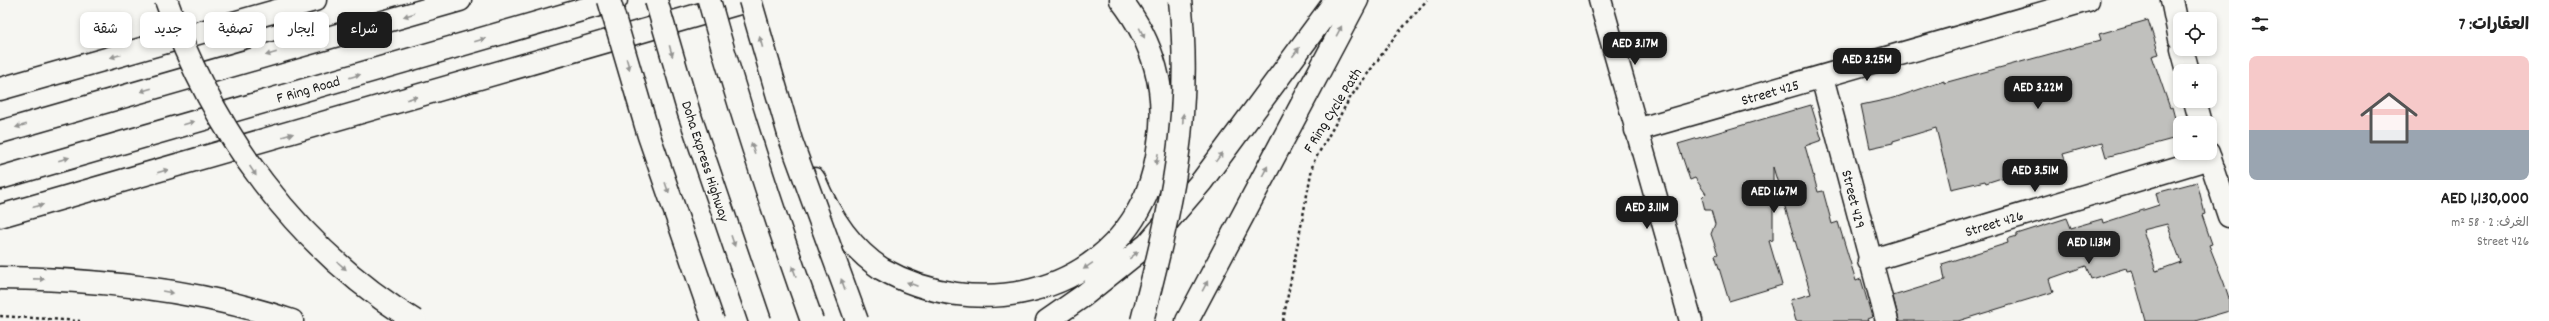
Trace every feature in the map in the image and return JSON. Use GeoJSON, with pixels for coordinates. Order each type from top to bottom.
{"type":"FeatureCollection","features":[{"type":"Feature","properties":{"kind":"main road"},"geometry":{"type":"LineString","coordinates":[[166,0],[178,35],[207,98],[258,178],[304,230],[334,259],[362,284],[415,321]]}},
{"type":"Feature","properties":{"kind":"main road"},"geometry":{"type":"LineString","coordinates":[[0,89],[315,0]]}},
{"type":"Feature","properties":{"kind":"main road"},"geometry":{"type":"LineString","coordinates":[[0,132],[460,0]]}},
{"type":"Feature","properties":{"kind":"main road"},"geometry":{"type":"LineString","coordinates":[[609,0],[649,136],[713,321]]}},
{"type":"Feature","properties":{"kind":"main road","name":"F Ring Road"},"geometry":{"type":"LineString","coordinates":[[0,178],[616,0]]}},
{"type":"Feature","properties":{"kind":"main road","name":"Doha Express Highway"},"geometry":{"type":"LineString","coordinates":[[656,0],[689,114],[760,321]]}},
{"type":"Feature","properties":{"kind":"main road"},"geometry":{"type":"LineString","coordinates":[[709,0],[739,106],[781,236],[812,321]]}},
{"type":"Feature","properties":{"kind":"main road"},"geometry":{"type":"LineString","coordinates":[[0,216],[750,0],[769,72],[791,141],[857,321]]}},
{"type":"Feature","properties":{"kind":"main road"},"geometry":{"type":"LineString","coordinates":[[769,72],[785,102],[798,143],[831,215],[848,237],[881,268],[905,281],[944,296],[968,299],[1017,297],[1042,291],[1082,270],[1101,257],[1126,228],[1146,196],[1152,180],[1160,136],[1161,91],[1156,67],[1145,39],[1133,16],[1121,0]]}},
{"type":"Feature","properties":{"kind":"main road"},"geometry":{"type":"LineString","coordinates":[[1142,321],[1168,216],[1183,124],[1185,70],[1180,0]]}},
{"type":"Feature","properties":{"kind":"main road"},"geometry":{"type":"LineString","coordinates":[[1047,321],[1083,296],[1148,244],[1202,181],[1336,0]]}},
{"type":"Feature","properties":{"kind":"main road"},"geometry":{"type":"LineString","coordinates":[[1187,321],[1357,0]]}},
{"type":"Feature","properties":{"kind":"main road","name":"Street 425"},"geometry":{"type":"LineString","coordinates":[[1636,130],[2088,0]]}},
{"type":"Feature","properties":{"kind":"main road"},"geometry":{"type":"LineString","coordinates":[[2172,0],[2174,12]]}},
{"type":"Feature","properties":{"kind":"main road"},"geometry":{"type":"LineString","coordinates":[[1600,4],[1691,321]]}},
{"type":"Feature","properties":{"kind":"main road","name":"Street 429"},"geometry":{"type":"LineString","coordinates":[[1822,77],[1887,321]]}},
{"type":"Feature","properties":{"kind":"main road","name":"Street 426"},"geometry":{"type":"LineString","coordinates":[[1870,261],[2193,160]]}},
{"type":"Feature","properties":{"kind":"main road"},"geometry":{"type":"LineString","coordinates":[[2211,160],[2229,216]]}},
{"type":"Feature","properties":{"kind":"main road"},"geometry":{"type":"LineString","coordinates":[[0,278],[54,279],[124,284],[226,303],[292,321]]}},
{"type":"Feature","properties":{"kind":"path","name":"F Ring Cycle Path"},"geometry":{"type":"LineString","coordinates":[[1283,321],[1313,163],[1350,98],[1393,39],[1427,0]]}},
{"type":"Feature","properties":{"kind":"path"},"geometry":{"type":"LineString","coordinates":[[0,316],[80,321]]}},
{"type":"Feature","properties":{"kind":"building"},"geometry":{"type":"Polygon","coordinates":[[[2148,20],[2159,54],[2152,56],[2170,108],[2172,107],[2174,116],[2173,116],[2173,139],[2106,157],[2102,143],[2063,154],[2066,163],[2047,169],[2015,177],[2014,174],[1986,183],[1985,181],[1951,189],[1936,128],[1893,141],[1893,143],[1870,148],[1861,105],[1894,98],[1944,81],[1944,83],[2101,40],[2099,34],[2148,20]]]}},
{"type":"Feature","properties":{"kind":"building"},"geometry":{"type":"Polygon","coordinates":[[[1811,105],[1822,140],[1805,146],[1818,192],[1823,191],[1832,224],[1838,222],[1856,281],[1861,279],[1872,317],[1867,319],[1868,321],[1796,321],[1790,300],[1811,294],[1773,167],[1773,240],[1769,241],[1782,285],[1729,301],[1715,255],[1718,254],[1711,234],[1715,224],[1711,210],[1705,210],[1702,198],[1706,194],[1695,178],[1690,180],[1678,144],[1811,105]]]}},
{"type":"Feature","properties":{"kind":"building"},"geometry":{"type":"Polygon","coordinates":[[[2197,182],[2205,214],[2202,215],[2212,244],[2209,245],[2229,298],[2229,311],[2195,321],[2146,321],[2132,270],[2127,271],[2126,268],[2091,279],[2086,266],[2049,279],[2053,292],[1958,321],[1899,321],[1893,296],[1945,280],[1942,264],[2008,243],[2007,239],[2017,236],[2017,234],[2067,218],[2071,228],[2102,219],[2103,223],[2159,205],[2156,193],[2197,182]],[[2167,224],[2143,230],[2156,271],[2181,262],[2167,224]]]}}]}
